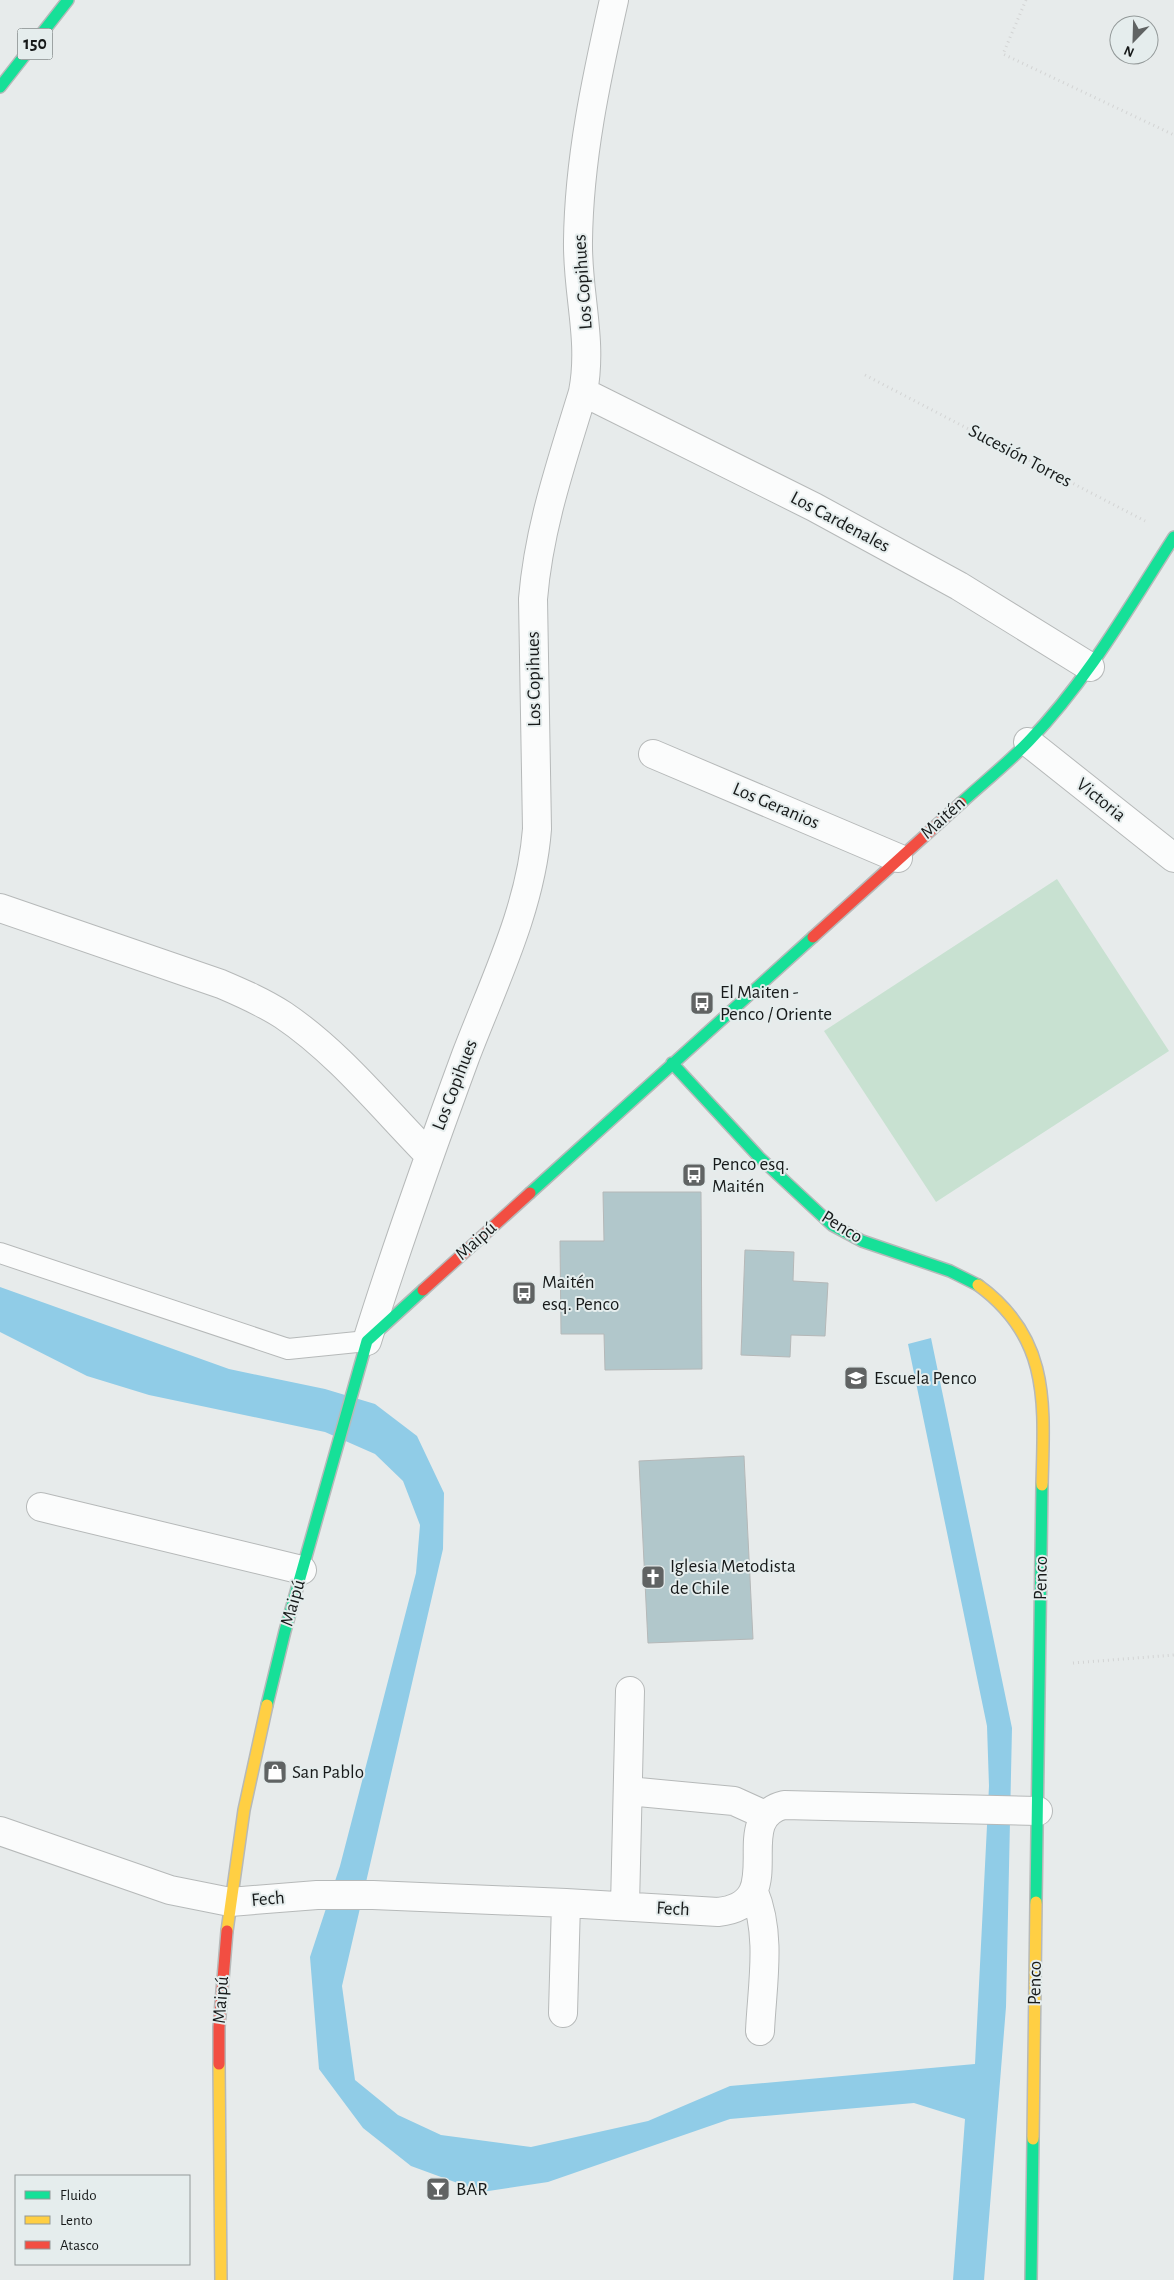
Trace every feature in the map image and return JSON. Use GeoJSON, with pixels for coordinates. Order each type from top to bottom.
{"type":"FeatureCollection","features":[{"type":"Feature","properties":{"kind":"main road","name":"150"},"geometry":{"type":"LineString","coordinates":[[0,87],[68,0]]}},
{"type":"Feature","properties":{"kind":"main road","name":"Maitén"},"geometry":{"type":"LineString","coordinates":[[672,1063],[1028,742],[1055,712],[1090,667],[1174,537]]}},
{"type":"Feature","properties":{"kind":"main road","name":"Maipú"},"geometry":{"type":"LineString","coordinates":[[220,2280],[219,2027],[230,1902],[258,1741],[302,1570],[367,1341],[672,1063]]}},
{"type":"Feature","properties":{"kind":"main road","name":"Penco"},"geometry":{"type":"LineString","coordinates":[[672,1063],[778,1176],[832,1225],[854,1238],[943,1267],[967,1277],[998,1298],[1021,1326],[1036,1364],[1044,1411],[1040,1666],[1029,1811],[1030,2280]]}},
{"type":"Feature","properties":{"kind":"street","name":"Los Copihues"},"geometry":{"type":"LineString","coordinates":[[367,1341],[428,1155],[518,919],[534,858],[537,829],[533,598],[536,560],[543,524],[583,392],[588,354],[578,243],[580,189],[598,72],[614,0]]}},
{"type":"Feature","properties":{"kind":"street","name":"Los Cardenales"},"geometry":{"type":"LineString","coordinates":[[583,392],[814,507],[958,586],[1090,667]]}},
{"type":"Feature","properties":{"kind":"street","name":"Victoria"},"geometry":{"type":"LineString","coordinates":[[1028,742],[1174,858]]}},
{"type":"Feature","properties":{"kind":"street","name":"Los Geranios"},"geometry":{"type":"LineString","coordinates":[[653,754],[898,858]]}},
{"type":"Feature","properties":{"kind":"street"},"geometry":{"type":"LineString","coordinates":[[0,908],[221,984],[282,1014],[326,1049],[428,1155]]}},
{"type":"Feature","properties":{"kind":"street"},"geometry":{"type":"LineString","coordinates":[[41,1507],[302,1570]]}},
{"type":"Feature","properties":{"kind":"street"},"geometry":{"type":"LineString","coordinates":[[625,1906],[630,1691]]}},
{"type":"Feature","properties":{"kind":"street"},"geometry":{"type":"LineString","coordinates":[[628,1791],[734,1801],[765,1815]]}},
{"type":"Feature","properties":{"kind":"street"},"geometry":{"type":"LineString","coordinates":[[760,2031],[764,1938],[762,1917],[754,1892],[757,1880],[760,1824],[765,1815],[774,1808],[784,1805],[1029,1811]]}},
{"type":"Feature","properties":{"kind":"street","name":"Fech"},"geometry":{"type":"LineString","coordinates":[[0,1831],[170,1890],[200,1898],[230,1902],[317,1895],[373,1895],[729,1911],[747,1902],[754,1892]]}},
{"type":"Feature","properties":{"kind":"street"},"geometry":{"type":"LineString","coordinates":[[563,2013],[566,1903]]}},
{"type":"Feature","properties":{"kind":"lane"},"geometry":{"type":"LineString","coordinates":[[0,1253],[288,1349],[367,1341]]}},
{"type":"Feature","properties":{"kind":"path"},"geometry":{"type":"LineString","coordinates":[[1026,0],[1004,54],[1174,135]]}},
{"type":"Feature","properties":{"kind":"path","name":"Sucesión Torres"},"geometry":{"type":"LineString","coordinates":[[865,375],[1148,523]]}},
{"type":"Feature","properties":{"kind":"path"},"geometry":{"type":"LineString","coordinates":[[1040,1666],[1174,1655]]}},
{"type":"Feature","properties":{"kind":"green space"},"geometry":{"type":"Polygon","coordinates":[[[1057,879],[1169,1051],[936,1202],[824,1031],[1057,879]]]}},
{"type":"Feature","properties":{"kind":"water"},"geometry":{"type":"Polygon","coordinates":[[[0,1287],[229,1369],[325,1389],[375,1404],[417,1436],[444,1493],[443,1549],[342,1986],[355,2080],[398,2115],[441,2135],[531,2147],[648,2121],[730,2086],[975,2064],[989,1786],[987,1726],[908,1344],[931,1338],[1012,1728],[1006,2007],[984,2280],[953,2280],[965,2119],[914,2103],[730,2119],[548,2182],[482,2192],[411,2166],[363,2128],[319,2069],[310,1957],[340,1866],[416,1573],[420,1525],[403,1481],[375,1454],[325,1432],[149,1395],[87,1376],[0,1332],[0,1287]]]}},
{"type":"Feature","properties":{"kind":"building"},"geometry":{"type":"Polygon","coordinates":[[[603,1192],[701,1192],[702,1369],[605,1370],[604,1334],[561,1334],[560,1241],[604,1241],[603,1192]]]}},
{"type":"Feature","properties":{"kind":"building"},"geometry":{"type":"Polygon","coordinates":[[[745,1250],[794,1252],[793,1281],[828,1283],[825,1336],[791,1335],[790,1357],[741,1355],[745,1250]]]}},
{"type":"Feature","properties":{"kind":"building"},"geometry":{"type":"Polygon","coordinates":[[[744,1456],[753,1639],[648,1643],[639,1461],[744,1456]]]}},
{"type":"Feature","properties":{"kind":"traffic: fast"},"geometry":{"type":"LineString","coordinates":[[0,87],[68,0]]}},
{"type":"Feature","properties":{"kind":"traffic: fast"},"geometry":{"type":"LineString","coordinates":[[961,803],[1021,749],[1070,694],[1089,669],[1174,537]]}},
{"type":"Feature","properties":{"kind":"traffic: fast"},"geometry":{"type":"LineString","coordinates":[[530,1193],[813,937]]}},
{"type":"Feature","properties":{"kind":"traffic: fast"},"geometry":{"type":"LineString","coordinates":[[672,1063],[759,1157],[832,1225],[862,1241],[950,1271],[978,1285]]}},
{"type":"Feature","properties":{"kind":"traffic: fast"},"geometry":{"type":"LineString","coordinates":[[267,1705],[285,1631],[367,1341],[423,1290]]}},
{"type":"Feature","properties":{"kind":"traffic: fast"},"geometry":{"type":"LineString","coordinates":[[1036,1902],[1042,1485]]}},
{"type":"Feature","properties":{"kind":"traffic: fast"},"geometry":{"type":"LineString","coordinates":[[1031,2280],[1033,2139]]}},
{"type":"Feature","properties":{"kind":"traffic: slow"},"geometry":{"type":"LineString","coordinates":[[978,1285],[1002,1305],[1019,1327],[1031,1350],[1042,1400],[1042,1485]]}},
{"type":"Feature","properties":{"kind":"traffic: slow"},"geometry":{"type":"LineString","coordinates":[[227,1931],[244,1810],[267,1705]]}},
{"type":"Feature","properties":{"kind":"traffic: slow"},"geometry":{"type":"LineString","coordinates":[[1033,2139],[1036,1902]]}},
{"type":"Feature","properties":{"kind":"traffic: slow"},"geometry":{"type":"LineString","coordinates":[[219,2064],[221,2280]]}},
{"type":"Feature","properties":{"kind":"traffic: jam"},"geometry":{"type":"LineString","coordinates":[[813,937],[961,803]]}},
{"type":"Feature","properties":{"kind":"traffic: jam"},"geometry":{"type":"LineString","coordinates":[[423,1290],[530,1193]]}},
{"type":"Feature","properties":{"kind":"traffic: jam"},"geometry":{"type":"LineString","coordinates":[[219,2064],[219,2027],[227,1931]]}},
{"type":"Feature","properties":{"kind":"place","name":"El Maiten - Penco / Oriente"},"geometry":{"type":"Point","coordinates":[702,1003]}},
{"type":"Feature","properties":{"kind":"place","name":"Penco esq. Maitén"},"geometry":{"type":"Point","coordinates":[694,1175]}},
{"type":"Feature","properties":{"kind":"place","name":"Maitén esq. Penco"},"geometry":{"type":"Point","coordinates":[524,1293]}},
{"type":"Feature","properties":{"kind":"place","name":"Escuela Penco"},"geometry":{"type":"Point","coordinates":[856,1378]}},
{"type":"Feature","properties":{"kind":"place","name":"Iglesia Metodista de Chile"},"geometry":{"type":"Point","coordinates":[653,1577]}},
{"type":"Feature","properties":{"kind":"place","name":"San Pablo"},"geometry":{"type":"Point","coordinates":[275,1772]}},
{"type":"Feature","properties":{"kind":"place","name":"BAR"},"geometry":{"type":"Point","coordinates":[438,2189]}}]}
